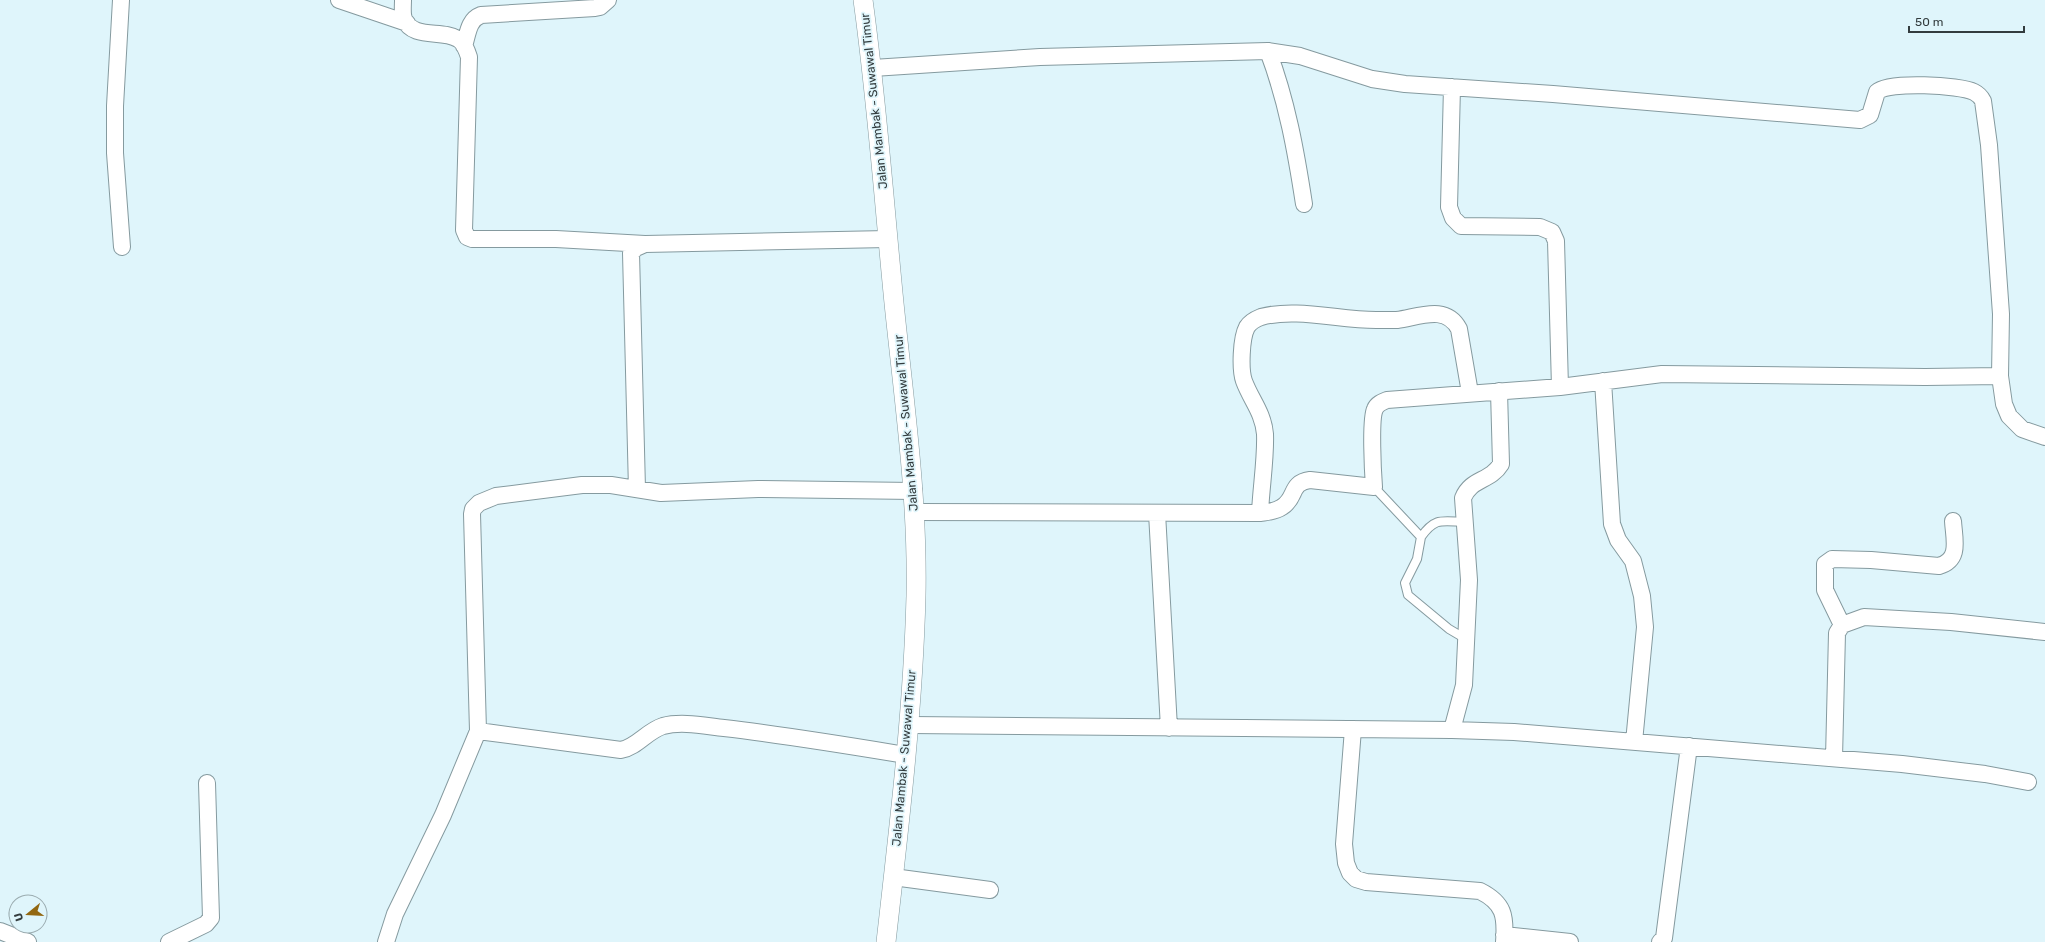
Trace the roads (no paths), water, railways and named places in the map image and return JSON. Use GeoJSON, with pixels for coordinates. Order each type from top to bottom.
{"type":"FeatureCollection","features":[{"type":"Feature","properties":{"kind":"street"},"geometry":{"type":"LineString","coordinates":[[121,0],[115,106],[115,153],[122,248]]}},
{"type":"Feature","properties":{"kind":"street"},"geometry":{"type":"LineString","coordinates":[[339,0],[407,23]]}},
{"type":"Feature","properties":{"kind":"street"},"geometry":{"type":"LineString","coordinates":[[403,0],[403,17],[407,23],[415,30],[457,38],[464,46],[469,58],[464,230],[467,237],[484,240],[556,239],[645,244],[888,239]]}},
{"type":"Feature","properties":{"kind":"street"},"geometry":{"type":"LineString","coordinates":[[464,46],[470,24],[474,19],[482,15],[595,8],[600,7],[608,0]]}},
{"type":"Feature","properties":{"kind":"street","name":"Jalan Mambak - Suwawal Timur"},"geometry":{"type":"LineString","coordinates":[[863,0],[873,68],[888,239],[914,491],[916,595],[910,725],[886,942]]}},
{"type":"Feature","properties":{"kind":"street"},"geometry":{"type":"LineString","coordinates":[[873,68],[1040,57],[1268,51],[1300,56],[1372,79],[1452,87],[1860,120],[1870,115],[1876,94],[1878,90],[1884,87],[1954,87],[1975,92],[1983,100],[1989,145],[2001,314],[2000,376],[2004,404],[2009,416],[2022,429],[2045,437]]}},
{"type":"Feature","properties":{"kind":"street"},"geometry":{"type":"LineString","coordinates":[[1268,51],[1284,97],[1296,150],[1304,204]]}},
{"type":"Feature","properties":{"kind":"street"},"geometry":{"type":"LineString","coordinates":[[1452,87],[1449,206],[1453,218],[1461,226],[1540,227],[1552,232],[1556,241],[1560,387]]}},
{"type":"Feature","properties":{"kind":"street"},"geometry":{"type":"LineString","coordinates":[[637,489],[631,253],[638,247],[645,244]]}},
{"type":"Feature","properties":{"kind":"street"},"geometry":{"type":"LineString","coordinates":[[1260,512],[1265,435],[1262,418],[1257,405],[1244,381],[1241,363],[1244,334],[1246,328],[1254,320],[1262,317],[1287,314],[1368,320],[1395,320],[1436,313],[1445,315],[1456,322],[1460,329],[1470,393]]}},
{"type":"Feature","properties":{"kind":"street"},"geometry":{"type":"LineString","coordinates":[[914,512],[1260,512],[1280,508],[1290,498],[1296,485],[1302,481],[1310,480],[1374,487],[1372,467],[1374,412],[1377,406],[1387,400],[1560,387],[1662,374],[1925,377],[2000,376]]}},
{"type":"Feature","properties":{"kind":"street"},"geometry":{"type":"LineString","coordinates":[[1603,381],[1612,524],[1618,540],[1633,561],[1642,596],[1645,627],[1634,742]]}},
{"type":"Feature","properties":{"kind":"street"},"geometry":{"type":"LineString","coordinates":[[1452,730],[1464,685],[1469,580],[1463,498],[1466,489],[1470,485],[1490,476],[1497,471],[1501,464],[1498,391]]}},
{"type":"Feature","properties":{"kind":"street"},"geometry":{"type":"LineString","coordinates":[[386,942],[394,914],[443,815],[478,731],[473,509],[484,500],[496,496],[523,491],[582,485],[611,485],[661,493],[758,489],[914,491]]}},
{"type":"Feature","properties":{"kind":"street"},"geometry":{"type":"LineString","coordinates":[[1157,513],[1170,728]]}},
{"type":"Feature","properties":{"kind":"street"},"geometry":{"type":"LineString","coordinates":[[1842,624],[1825,590],[1825,564],[1827,562],[1832,559],[1944,565],[1950,562],[1954,555],[1953,521]]}},
{"type":"Feature","properties":{"kind":"street"},"geometry":{"type":"LineString","coordinates":[[1834,758],[1837,633],[1842,624],[1864,617],[1951,622],[2045,632]]}},
{"type":"Feature","properties":{"kind":"street"},"geometry":{"type":"LineString","coordinates":[[478,731],[621,750],[663,726],[685,724],[788,735],[906,755]]}},
{"type":"Feature","properties":{"kind":"street"},"geometry":{"type":"LineString","coordinates":[[910,725],[1452,730],[1514,732],[1834,758],[1951,770],[2028,782]]}},
{"type":"Feature","properties":{"kind":"street"},"geometry":{"type":"LineString","coordinates":[[1354,729],[1344,844],[1346,863],[1350,873],[1356,879],[1366,882],[1480,891],[1490,896],[1499,904],[1503,915],[1504,938],[1570,942]]}},
{"type":"Feature","properties":{"kind":"street"},"geometry":{"type":"LineString","coordinates":[[1660,942],[1664,938],[1689,746]]}},
{"type":"Feature","properties":{"kind":"street"},"geometry":{"type":"LineString","coordinates":[[169,942],[206,924],[211,918],[207,783]]}},
{"type":"Feature","properties":{"kind":"street"},"geometry":{"type":"LineString","coordinates":[[893,877],[990,890]]}},
{"type":"Feature","properties":{"kind":"street"},"geometry":{"type":"LineString","coordinates":[[0,931],[28,942]]}},
{"type":"Feature","properties":{"kind":"lane"},"geometry":{"type":"LineString","coordinates":[[1374,487],[1421,537]]}},
{"type":"Feature","properties":{"kind":"lane"},"geometry":{"type":"LineString","coordinates":[[1464,522],[1438,521],[1432,524],[1421,537],[1417,559],[1405,583],[1408,595],[1436,616],[1449,629],[1466,639]]}}]}
